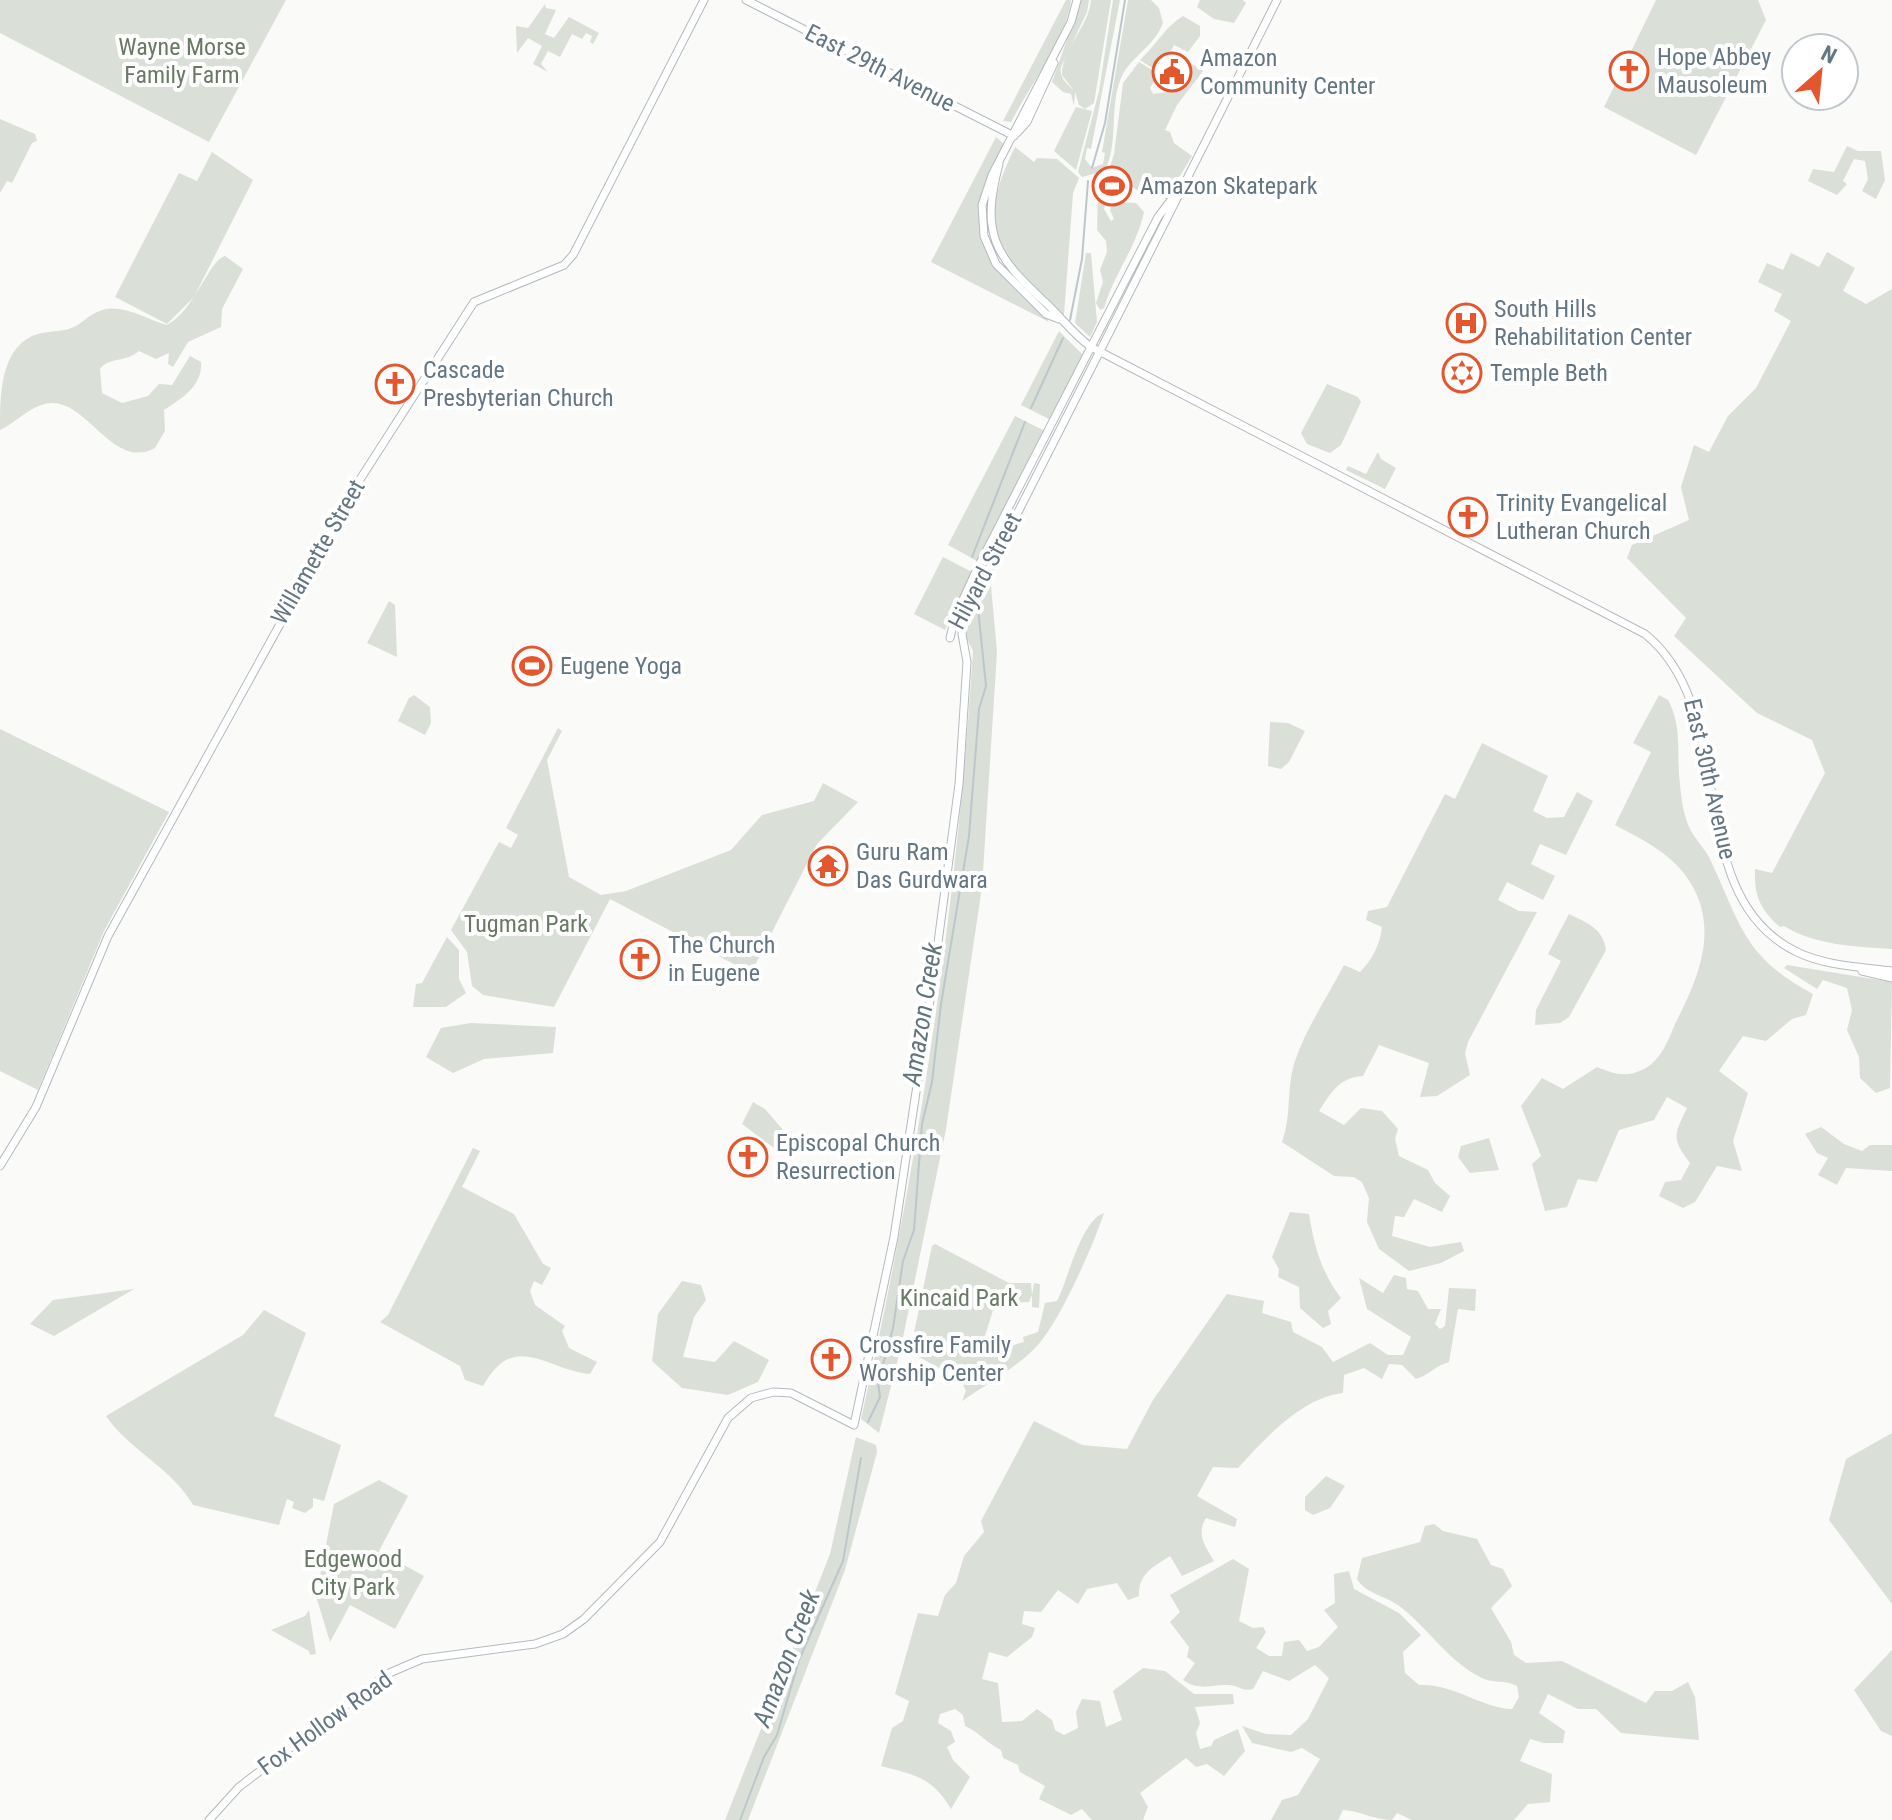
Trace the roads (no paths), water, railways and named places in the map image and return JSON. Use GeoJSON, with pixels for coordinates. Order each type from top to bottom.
{"type":"FeatureCollection","features":[{"type":"Feature","properties":{"kind":"main road","name":"Willamette Street"},"geometry":{"type":"LineString","coordinates":[[0,1166],[36,1107],[108,936],[359,481],[474,302],[564,265],[573,255],[704,0]]}},
{"type":"Feature","properties":{"kind":"main road","name":"East 29th Avenue"},"geometry":{"type":"LineString","coordinates":[[746,0],[1014,136]]}},
{"type":"Feature","properties":{"kind":"main road","name":"East 30th Avenue"},"geometry":{"type":"LineString","coordinates":[[1077,0],[1060,46],[999,164],[990,201],[995,246],[1007,264],[1060,320],[1099,353],[1631,626],[1657,644],[1674,663],[1691,695],[1724,845],[1744,900],[1763,927],[1779,941],[1806,956],[1837,964],[1892,969]]}},
{"type":"Feature","properties":{"kind":"main road","name":"Hilyard Street"},"geometry":{"type":"LineString","coordinates":[[950,638],[963,621],[1277,0]]}},
{"type":"Feature","properties":{"kind":"main road","name":"Hilyard Street"},"geometry":{"type":"LineString","coordinates":[[950,638],[955,617],[978,567],[1158,217],[1180,188]]}},
{"type":"Feature","properties":{"kind":"main road"},"geometry":{"type":"LineString","coordinates":[[963,621],[962,634],[966,648]]}},
{"type":"Feature","properties":{"kind":"main road"},"geometry":{"type":"LineString","coordinates":[[950,638],[966,648]]}},
{"type":"Feature","properties":{"kind":"main road","name":"Fox Hollow Road"},"geometry":{"type":"LineString","coordinates":[[209,1820],[239,1787],[387,1674],[422,1659],[535,1644],[563,1634],[584,1619],[660,1542],[728,1418],[751,1398],[773,1392],[791,1393],[854,1425],[894,1237],[950,869],[963,738],[966,648]]}},
{"type":"Feature","properties":{"kind":"main road"},"geometry":{"type":"LineString","coordinates":[[1837,964],[1892,978]]}},
{"type":"Feature","properties":{"kind":"waterway","name":"Amazon Creek"},"geometry":{"type":"LineString","coordinates":[[1092,168],[1105,123],[1125,0]]}},
{"type":"Feature","properties":{"kind":"waterway","name":"Amazon Creek"},"geometry":{"type":"LineString","coordinates":[[1070,320],[1082,259],[1088,181]]}},
{"type":"Feature","properties":{"kind":"waterway","name":"Amazon Creek"},"geometry":{"type":"LineString","coordinates":[[1031,408],[1063,338]]}},
{"type":"Feature","properties":{"kind":"waterway","name":"Amazon Creek"},"geometry":{"type":"LineString","coordinates":[[972,557],[1025,422]]}},
{"type":"Feature","properties":{"kind":"waterway","name":"Amazon Creek"},"geometry":{"type":"LineString","coordinates":[[868,1422],[880,1397],[878,1383],[893,1328],[903,1261],[914,1230],[922,1124],[932,1082],[941,1004],[969,836],[979,709],[986,686],[978,608]]}},
{"type":"Feature","properties":{"kind":"waterway","name":"Amazon Creek"},"geometry":{"type":"LineString","coordinates":[[740,1820],[764,1757],[777,1735],[799,1660],[843,1561],[861,1458]]}},
{"type":"Feature","properties":{"kind":"place","name":"Hope Abbey Mausoleum"},"geometry":{"type":"Point","coordinates":[1629,71]}},
{"type":"Feature","properties":{"kind":"place","name":"Amazon Community Center"},"geometry":{"type":"Point","coordinates":[1172,72]}},
{"type":"Feature","properties":{"kind":"place","name":"Amazon Skatepark"},"geometry":{"type":"Point","coordinates":[1112,186]}},
{"type":"Feature","properties":{"kind":"place","name":"South Hills Rehabilitation Center"},"geometry":{"type":"Point","coordinates":[1466,323]}},
{"type":"Feature","properties":{"kind":"place","name":"Temple Beth"},"geometry":{"type":"Point","coordinates":[1462,373]}},
{"type":"Feature","properties":{"kind":"place","name":"Cascade Presbyterian Church"},"geometry":{"type":"Point","coordinates":[395,384]}},
{"type":"Feature","properties":{"kind":"place","name":"Trinity Evangelical Lutheran Church"},"geometry":{"type":"Point","coordinates":[1468,517]}},
{"type":"Feature","properties":{"kind":"place","name":"Eugene Yoga"},"geometry":{"type":"Point","coordinates":[532,666]}},
{"type":"Feature","properties":{"kind":"place","name":"Guru Ram Das Gurdwara"},"geometry":{"type":"Point","coordinates":[828,866]}},
{"type":"Feature","properties":{"kind":"place","name":"The Church in Eugene"},"geometry":{"type":"Point","coordinates":[640,959]}},
{"type":"Feature","properties":{"kind":"place","name":"Episcopal Church Resurrection"},"geometry":{"type":"Point","coordinates":[748,1157]}},
{"type":"Feature","properties":{"kind":"place","name":"Crossfire Family Worship Center"},"geometry":{"type":"Point","coordinates":[831,1359]}},
{"type":"Feature","properties":{"kind":"park label","name":"Wayne Morse Family Farm"},"geometry":{"type":"Point","coordinates":[182,61]}},
{"type":"Feature","properties":{"kind":"park label","name":"Tugman Park"},"geometry":{"type":"Point","coordinates":[526,924]}},
{"type":"Feature","properties":{"kind":"park label","name":"Kincaid Park"},"geometry":{"type":"Point","coordinates":[959,1298]}},
{"type":"Feature","properties":{"kind":"park label","name":"Edgewood City Park"},"geometry":{"type":"Point","coordinates":[353,1573]}}]}
